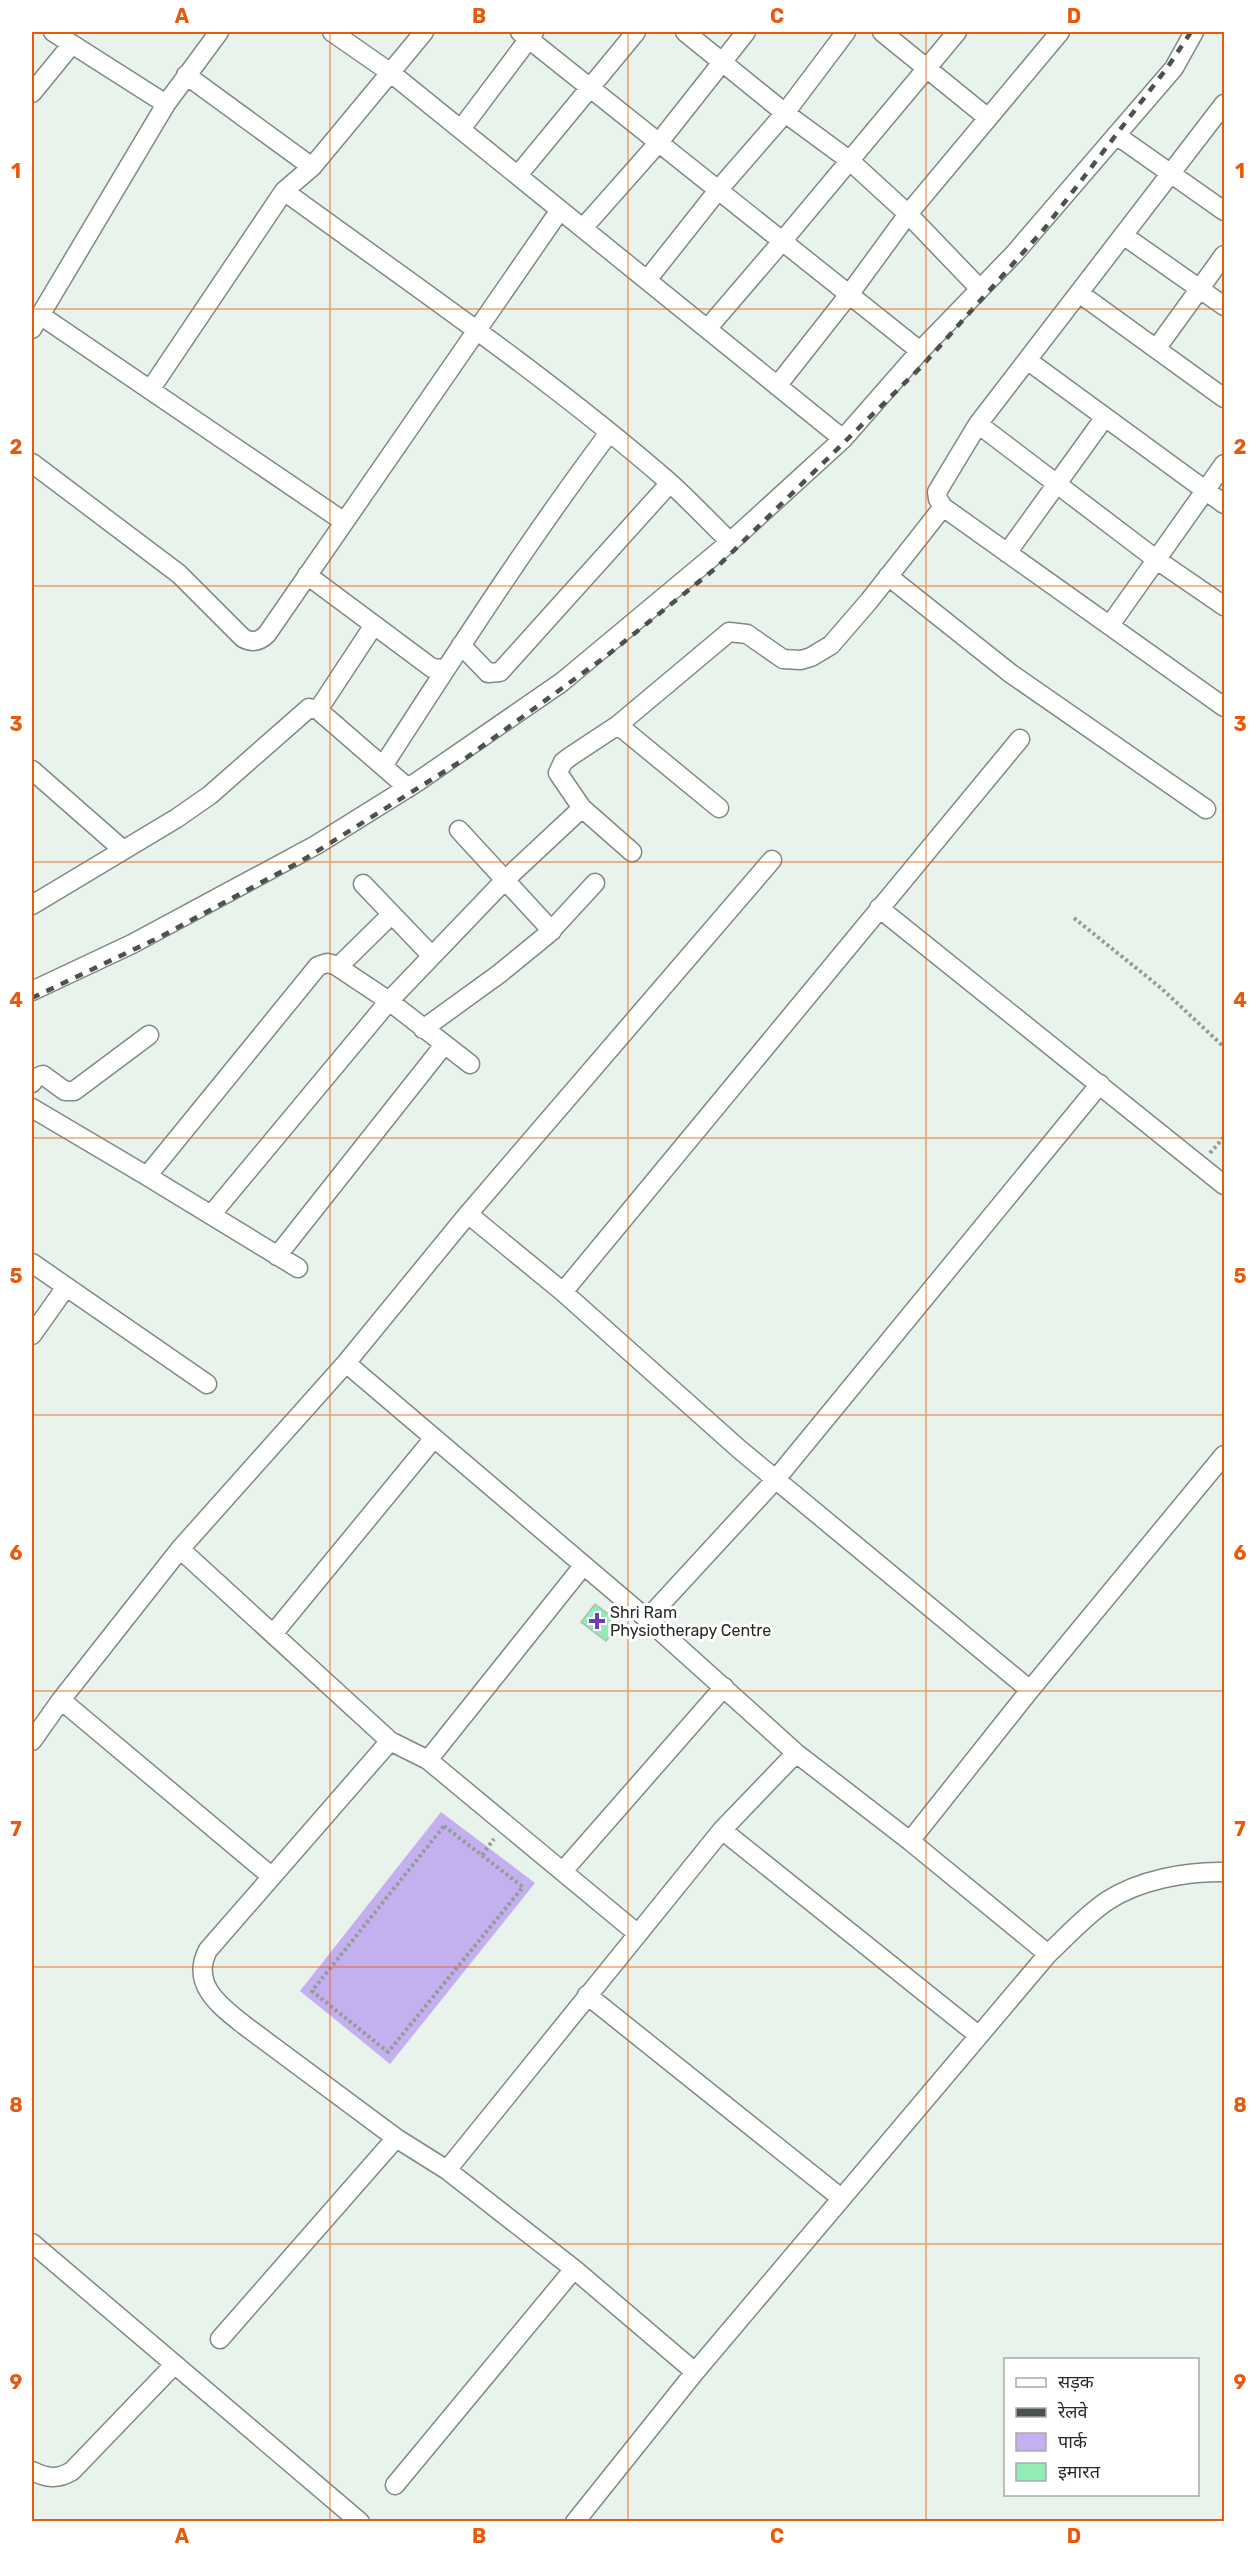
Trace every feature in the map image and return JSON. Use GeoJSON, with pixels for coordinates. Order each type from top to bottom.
{"type":"FeatureCollection","features":[{"type":"Feature","properties":{"kind":"street"},"geometry":{"type":"LineString","coordinates":[[53,32],[166,104]]}},
{"type":"Feature","properties":{"kind":"street"},"geometry":{"type":"LineString","coordinates":[[219,32],[166,104],[36,322],[150,390],[343,521]]}},
{"type":"Feature","properties":{"kind":"street"},"geometry":{"type":"LineString","coordinates":[[332,32],[392,73],[843,439]]}},
{"type":"Feature","properties":{"kind":"street"},"geometry":{"type":"LineString","coordinates":[[150,390],[284,191],[312,167],[424,32]]}},
{"type":"Feature","properties":{"kind":"street"},"geometry":{"type":"LineString","coordinates":[[518,175],[636,32]]}},
{"type":"Feature","properties":{"kind":"street"},"geometry":{"type":"LineString","coordinates":[[685,32],[785,113],[849,160],[908,214],[980,289]]}},
{"type":"Feature","properties":{"kind":"street"},"geometry":{"type":"LineString","coordinates":[[583,228],[660,141],[746,32]]}},
{"type":"Feature","properties":{"kind":"street"},"geometry":{"type":"LineString","coordinates":[[647,280],[719,189],[785,113],[846,32]]}},
{"type":"Feature","properties":{"kind":"street"},"geometry":{"type":"LineString","coordinates":[[882,32],[988,118]]}},
{"type":"Feature","properties":{"kind":"street"},"geometry":{"type":"LineString","coordinates":[[706,329],[957,32]]}},
{"type":"Feature","properties":{"kind":"street"},"geometry":{"type":"LineString","coordinates":[[777,386],[908,214],[1060,32]]}},
{"type":"Feature","properties":{"kind":"street"},"geometry":{"type":"LineString","coordinates":[[32,991],[132,944],[306,850],[408,788],[562,682],[730,542],[843,439],[920,351],[1014,254],[1174,68],[1194,32]]}},
{"type":"Feature","properties":{"kind":"street"},"geometry":{"type":"LineString","coordinates":[[461,129],[528,34],[920,351]]}},
{"type":"Feature","properties":{"kind":"street"},"geometry":{"type":"LineString","coordinates":[[32,93],[72,44]]}},
{"type":"Feature","properties":{"kind":"street"},"geometry":{"type":"LineString","coordinates":[[186,75],[312,167]]}},
{"type":"Feature","properties":{"kind":"street"},"geometry":{"type":"LineString","coordinates":[[1224,104],[1218,125],[1171,173],[978,424],[938,488],[937,496],[943,507],[1224,707]]}},
{"type":"Feature","properties":{"kind":"street"},"geometry":{"type":"LineString","coordinates":[[1116,135],[1224,211]]}},
{"type":"Feature","properties":{"kind":"street"},"geometry":{"type":"LineString","coordinates":[[284,191],[476,330],[609,433],[670,483],[730,542]]}},
{"type":"Feature","properties":{"kind":"street"},"geometry":{"type":"LineString","coordinates":[[32,463],[179,574],[248,641],[260,640],[267,634],[560,210]]}},
{"type":"Feature","properties":{"kind":"street"},"geometry":{"type":"LineString","coordinates":[[1123,235],[1224,306]]}},
{"type":"Feature","properties":{"kind":"street"},"geometry":{"type":"LineString","coordinates":[[1156,349],[1224,255]]}},
{"type":"Feature","properties":{"kind":"street"},"geometry":{"type":"LineString","coordinates":[[1079,293],[1224,398]]}},
{"type":"Feature","properties":{"kind":"street"},"geometry":{"type":"LineString","coordinates":[[1027,360],[1224,504]]}},
{"type":"Feature","properties":{"kind":"street"},"geometry":{"type":"LineString","coordinates":[[1007,553],[1105,417]]}},
{"type":"Feature","properties":{"kind":"street"},"geometry":{"type":"LineString","coordinates":[[978,424],[1157,560],[1224,606]]}},
{"type":"Feature","properties":{"kind":"street"},"geometry":{"type":"LineString","coordinates":[[383,766],[444,669],[546,518],[609,433]]}},
{"type":"Feature","properties":{"kind":"street"},"geometry":{"type":"LineString","coordinates":[[1110,625],[1224,464]]}},
{"type":"Feature","properties":{"kind":"street"},"geometry":{"type":"LineString","coordinates":[[461,645],[488,673],[500,672],[670,483]]}},
{"type":"Feature","properties":{"kind":"street"},"geometry":{"type":"LineString","coordinates":[[632,852],[582,808],[559,777],[559,768],[571,756],[618,725],[729,632],[747,633],[783,659],[801,660],[831,645],[943,507]]}},
{"type":"Feature","properties":{"kind":"street"},"geometry":{"type":"LineString","coordinates":[[307,575],[432,668],[444,669]]}},
{"type":"Feature","properties":{"kind":"street"},"geometry":{"type":"LineString","coordinates":[[888,576],[1010,673],[1206,809]]}},
{"type":"Feature","properties":{"kind":"street"},"geometry":{"type":"LineString","coordinates":[[318,710],[374,625]]}},
{"type":"Feature","properties":{"kind":"street"},"geometry":{"type":"LineString","coordinates":[[32,905],[177,818],[210,795],[305,710],[314,708],[318,710],[408,788]]}},
{"type":"Feature","properties":{"kind":"street"},"geometry":{"type":"LineString","coordinates":[[618,725],[719,808]]}},
{"type":"Feature","properties":{"kind":"street"},"geometry":{"type":"LineString","coordinates":[[563,1292],[1020,739]]}},
{"type":"Feature","properties":{"kind":"street"},"geometry":{"type":"LineString","coordinates":[[32,770],[122,849]]}},
{"type":"Feature","properties":{"kind":"street"},"geometry":{"type":"LineString","coordinates":[[212,1215],[389,1001],[505,880],[582,808]]}},
{"type":"Feature","properties":{"kind":"street"},"geometry":{"type":"LineString","coordinates":[[459,830],[552,931]]}},
{"type":"Feature","properties":{"kind":"street"},"geometry":{"type":"LineString","coordinates":[[32,1741],[61,1700],[180,1549],[346,1363],[468,1214],[772,861]]}},
{"type":"Feature","properties":{"kind":"street"},"geometry":{"type":"LineString","coordinates":[[423,1029],[499,974],[552,931],[595,883]]}},
{"type":"Feature","properties":{"kind":"street"},"geometry":{"type":"LineString","coordinates":[[363,884],[432,956]]}},
{"type":"Feature","properties":{"kind":"street"},"geometry":{"type":"LineString","coordinates":[[879,908],[1224,1185]]}},
{"type":"Feature","properties":{"kind":"street"},"geometry":{"type":"LineString","coordinates":[[338,967],[392,914]]}},
{"type":"Feature","properties":{"kind":"street"},"geometry":{"type":"LineString","coordinates":[[147,1176],[318,966],[331,963],[338,967],[389,1001],[470,1064]]}},
{"type":"Feature","properties":{"kind":"street"},"geometry":{"type":"LineString","coordinates":[[32,1083],[35,1078],[42,1075],[65,1091],[74,1090],[148,1035]]}},
{"type":"Feature","properties":{"kind":"street"},"geometry":{"type":"LineString","coordinates":[[277,1256],[444,1045]]}},
{"type":"Feature","properties":{"kind":"street"},"geometry":{"type":"LineString","coordinates":[[647,1619],[776,1479],[1100,1084]]}},
{"type":"Feature","properties":{"kind":"street"},"geometry":{"type":"LineString","coordinates":[[32,1108],[298,1268]]}},
{"type":"Feature","properties":{"kind":"street"},"geometry":{"type":"LineString","coordinates":[[468,1214],[563,1292],[776,1479],[1030,1690]]}},
{"type":"Feature","properties":{"kind":"street"},"geometry":{"type":"LineString","coordinates":[[32,1263],[207,1383]]}},
{"type":"Feature","properties":{"kind":"street"},"geometry":{"type":"LineString","coordinates":[[32,1335],[66,1287]]}},
{"type":"Feature","properties":{"kind":"street"},"geometry":{"type":"LineString","coordinates":[[346,1363],[647,1619],[796,1753],[910,1841],[1048,1954]]}},
{"type":"Feature","properties":{"kind":"street"},"geometry":{"type":"LineString","coordinates":[[273,1634],[434,1438]]}},
{"type":"Feature","properties":{"kind":"street"},"geometry":{"type":"LineString","coordinates":[[910,1841],[1030,1690],[1224,1455]]}},
{"type":"Feature","properties":{"kind":"street"},"geometry":{"type":"LineString","coordinates":[[180,1549],[390,1742],[428,1760],[638,1934]]}},
{"type":"Feature","properties":{"kind":"street"},"geometry":{"type":"LineString","coordinates":[[428,1760],[583,1566]]}},
{"type":"Feature","properties":{"kind":"street"},"geometry":{"type":"LineString","coordinates":[[563,1871],[724,1687]]}},
{"type":"Feature","properties":{"kind":"street"},"geometry":{"type":"LineString","coordinates":[[61,1700],[271,1876]]}},
{"type":"Feature","properties":{"kind":"street"},"geometry":{"type":"LineString","coordinates":[[390,1742],[208,1950],[201,1967],[205,1987],[225,2011],[396,2138],[447,2170],[574,2269],[695,2372]]}},
{"type":"Feature","properties":{"kind":"street"},"geometry":{"type":"LineString","coordinates":[[447,2170],[722,1830],[796,1753]]}},
{"type":"Feature","properties":{"kind":"street"},"geometry":{"type":"LineString","coordinates":[[722,1830],[978,2035]]}},
{"type":"Feature","properties":{"kind":"street"},"geometry":{"type":"LineString","coordinates":[[575,2522],[695,2372],[1048,1954],[1091,1913],[1109,1899],[1132,1888],[1177,1877],[1224,1872]]}},
{"type":"Feature","properties":{"kind":"street"},"geometry":{"type":"LineString","coordinates":[[587,1995],[841,2198]]}},
{"type":"Feature","properties":{"kind":"street"},"geometry":{"type":"LineString","coordinates":[[220,2339],[396,2138]]}},
{"type":"Feature","properties":{"kind":"street"},"geometry":{"type":"LineString","coordinates":[[32,2243],[360,2522]]}},
{"type":"Feature","properties":{"kind":"street"},"geometry":{"type":"LineString","coordinates":[[395,2485],[574,2269]]}},
{"type":"Feature","properties":{"kind":"street"},"geometry":{"type":"LineString","coordinates":[[32,2471],[52,2478],[72,2471],[174,2365]]}},
{"type":"Feature","properties":{"kind":"path"},"geometry":{"type":"LineString","coordinates":[[1074,918],[1161,988],[1224,1047]]}},
{"type":"Feature","properties":{"kind":"path"},"geometry":{"type":"LineString","coordinates":[[444,1826],[523,1887],[388,2052],[312,1991],[444,1826]]}},
{"type":"Feature","properties":{"kind":"green space"},"geometry":{"type":"Polygon","coordinates":[[[441,1812],[535,1883],[390,2064],[300,1991],[441,1812]]]}},
{"type":"Feature","properties":{"kind":"building"},"geometry":{"type":"Polygon","coordinates":[[[595,1604],[620,1623],[606,1641],[581,1622],[595,1604]]]}},
{"type":"Feature","properties":{"kind":"railway"},"geometry":{"type":"LineString","coordinates":[[32,998],[160,937],[303,860],[466,758],[605,657],[716,568],[922,366],[1045,228],[1167,68],[1191,32]]}},
{"type":"Feature","properties":{"kind":"place","name":"Shri Ram Physiotherapy Centre"},"geometry":{"type":"Point","coordinates":[597,1621]}}]}
